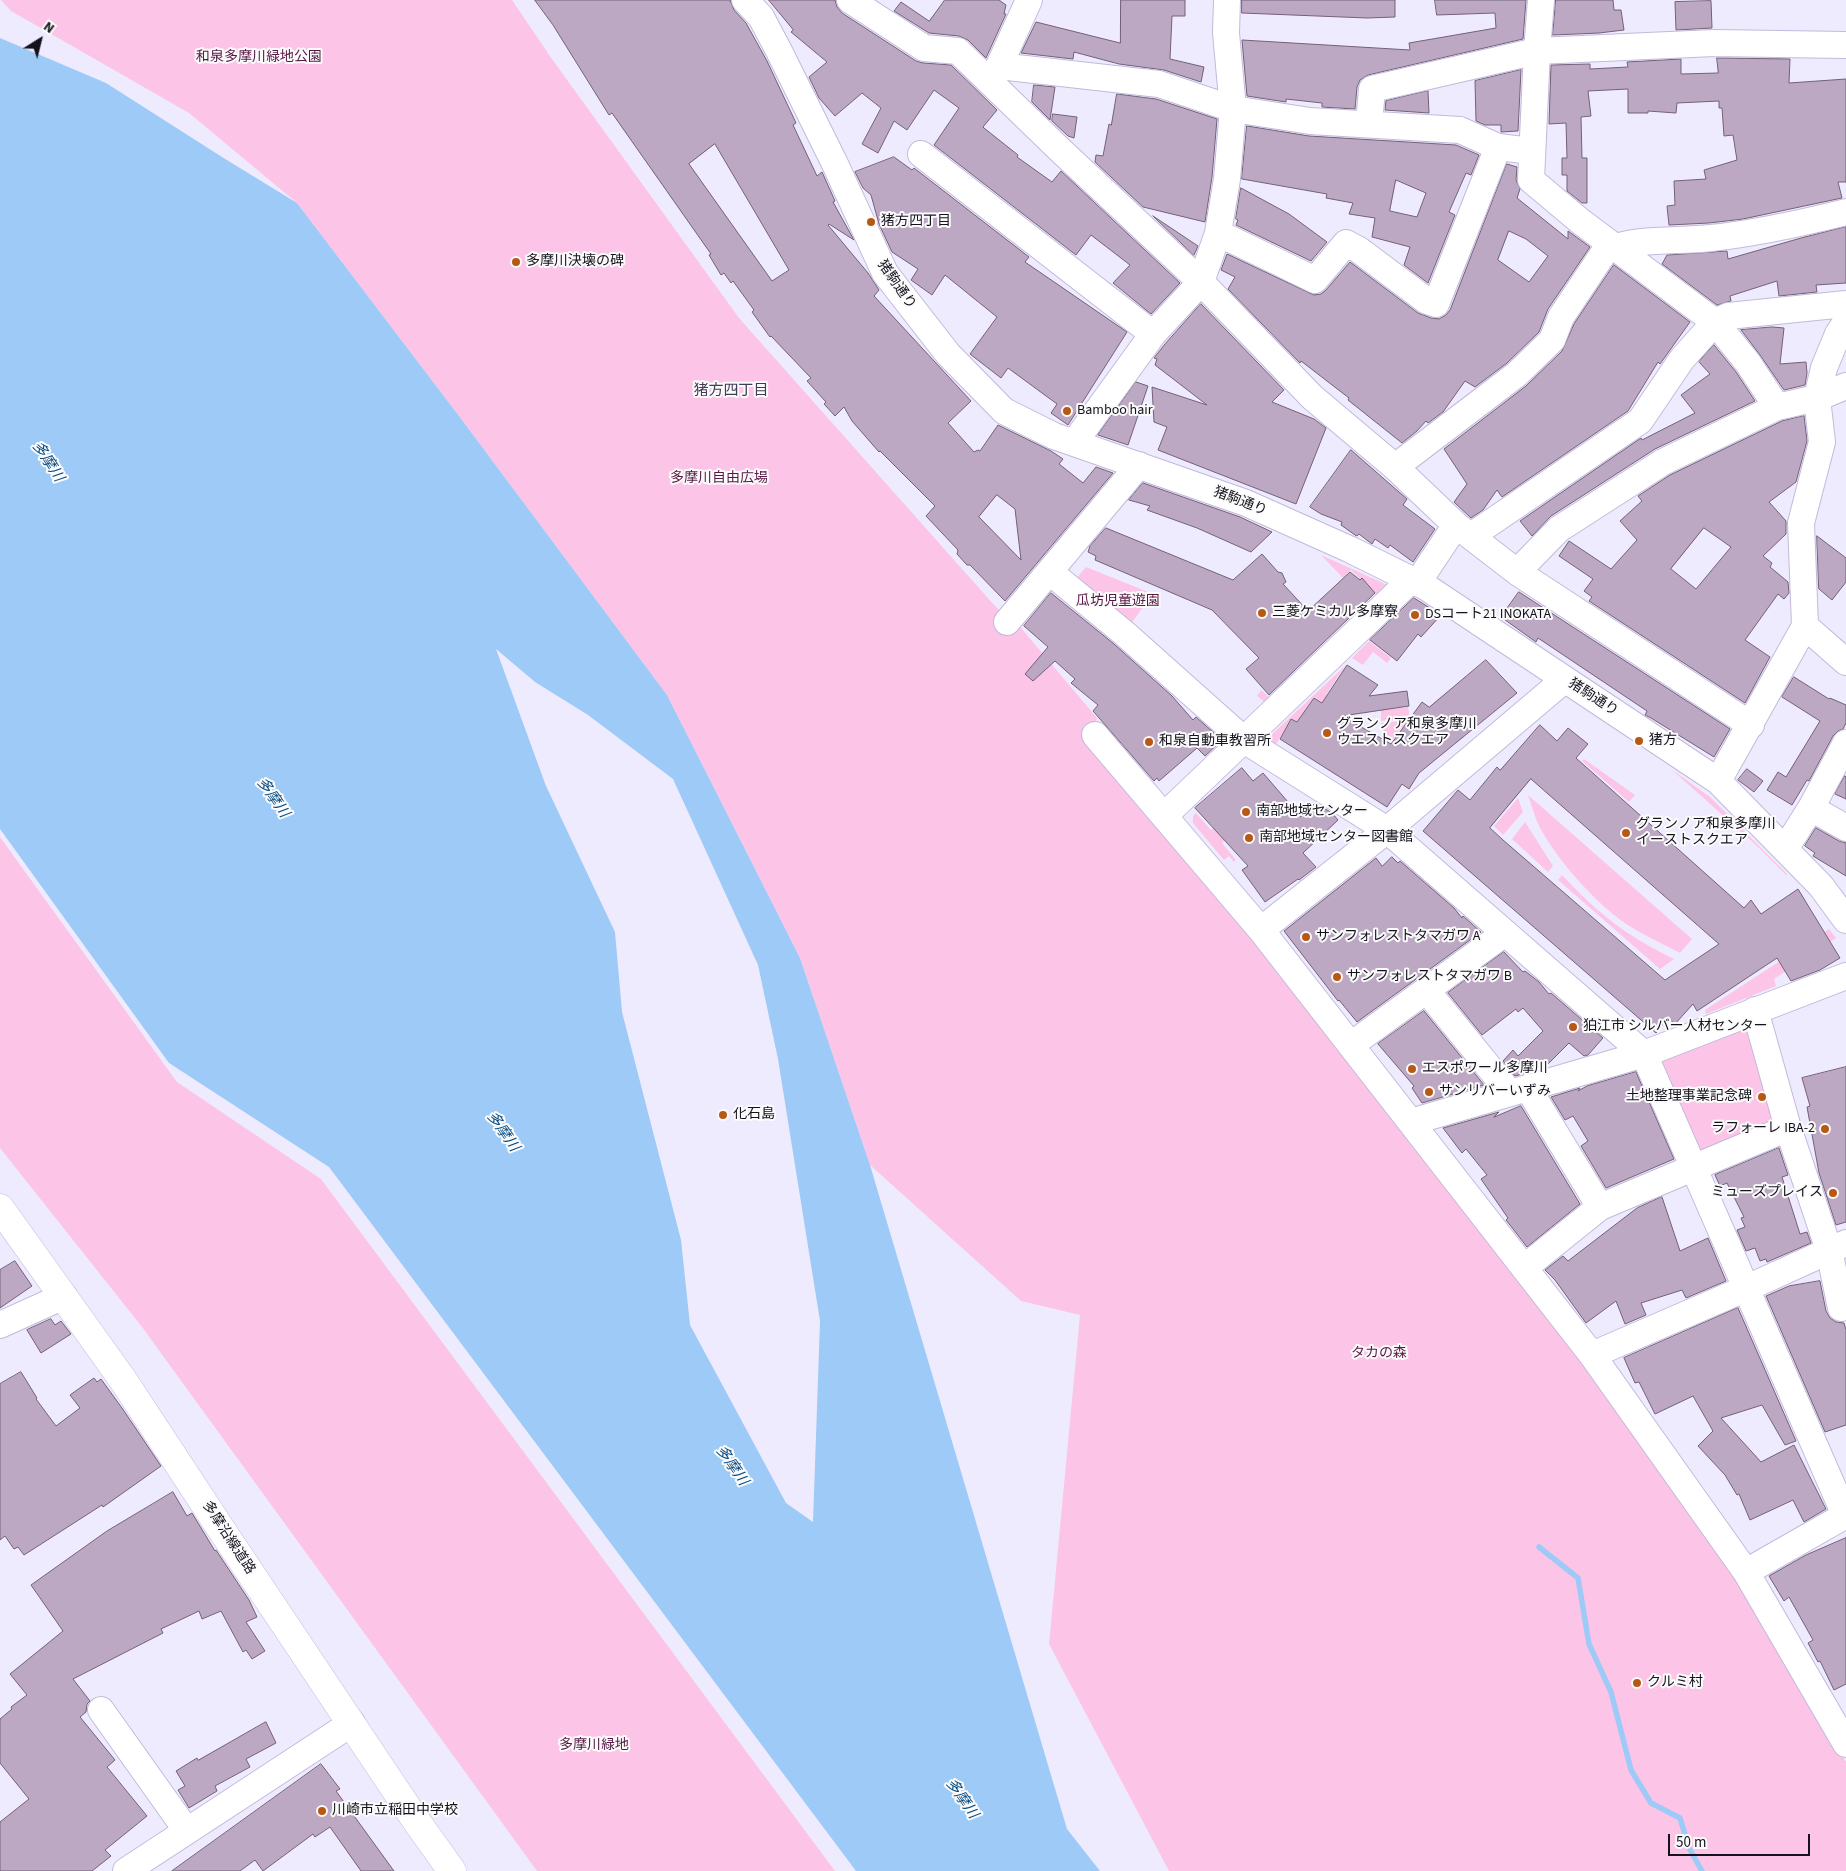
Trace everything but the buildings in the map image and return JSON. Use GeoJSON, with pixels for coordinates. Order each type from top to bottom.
{"type":"FeatureCollection","features":[{"type":"Feature","properties":{"kind":"main road","name":"多摩沿線道路"},"geometry":{"type":"LineString","coordinates":[[0,1208],[123,1380],[417,1822],[452,1871]]}},
{"type":"Feature","properties":{"kind":"street","name":"猪駒通り"},"geometry":{"type":"LineString","coordinates":[[745,0],[761,17],[779,51],[839,171],[884,273],[948,354],[1004,411],[1054,436],[1246,503],[1415,581],[1468,614],[1564,680],[1718,781],[1821,886],[1846,920]]}},
{"type":"Feature","properties":{"kind":"street"},"geometry":{"type":"LineString","coordinates":[[850,0],[924,48],[958,51],[995,74],[1058,148],[1201,282],[1312,397],[1395,467],[1463,531],[1518,572],[1750,725]]}},
{"type":"Feature","properties":{"kind":"street"},"geometry":{"type":"LineString","coordinates":[[995,74],[1029,0]]}},
{"type":"Feature","properties":{"kind":"street"},"geometry":{"type":"LineString","coordinates":[[1074,443],[1153,334],[1201,282],[1218,233],[1227,179],[1233,109],[1226,33],[1227,0]]}},
{"type":"Feature","properties":{"kind":"street"},"geometry":{"type":"LineString","coordinates":[[1541,0],[1531,180],[1615,247],[1715,322],[1748,363],[1777,407]]}},
{"type":"Feature","properties":{"kind":"street"},"geometry":{"type":"LineString","coordinates":[[1368,124],[1372,89],[1537,51],[1714,43],[1846,44]]}},
{"type":"Feature","properties":{"kind":"street"},"geometry":{"type":"LineString","coordinates":[[995,74],[1159,84],[1233,109],[1310,121],[1460,130],[1498,147],[1532,150]]}},
{"type":"Feature","properties":{"kind":"street"},"geometry":{"type":"LineString","coordinates":[[1218,233],[1315,280],[1346,243],[1359,250],[1427,301],[1436,304],[1498,147]]}},
{"type":"Feature","properties":{"kind":"street"},"geometry":{"type":"LineString","coordinates":[[921,154],[1153,334]]}},
{"type":"Feature","properties":{"kind":"street"},"geometry":{"type":"LineString","coordinates":[[1395,467],[1517,374],[1552,340],[1561,317],[1606,251],[1615,247],[1646,242],[1712,238],[1796,224],[1846,212]]}},
{"type":"Feature","properties":{"kind":"street"},"geometry":{"type":"LineString","coordinates":[[1164,816],[1415,581],[1463,531],[1640,421],[1682,358],[1715,322],[1728,316],[1846,304]]}},
{"type":"Feature","properties":{"kind":"street"},"geometry":{"type":"LineString","coordinates":[[1718,781],[1805,626],[1801,523],[1822,442],[1818,398],[1824,368],[1838,334],[1846,322]]}},
{"type":"Feature","properties":{"kind":"street"},"geometry":{"type":"LineString","coordinates":[[1518,572],[1559,529],[1664,462],[1777,407],[1818,398],[1846,386]]}},
{"type":"Feature","properties":{"kind":"street"},"geometry":{"type":"LineString","coordinates":[[1007,622],[1139,465]]}},
{"type":"Feature","properties":{"kind":"street"},"geometry":{"type":"LineString","coordinates":[[1050,572],[1124,633],[1244,740],[1387,830],[1644,1054],[1845,1515],[1746,1572]]}},
{"type":"Feature","properties":{"kind":"street"},"geometry":{"type":"LineString","coordinates":[[1805,626],[1846,662]]}},
{"type":"Feature","properties":{"kind":"street"},"geometry":{"type":"LineString","coordinates":[[1260,930],[1387,830],[1564,680]]}},
{"type":"Feature","properties":{"kind":"street"},"geometry":{"type":"LineString","coordinates":[[1095,735],[1260,930],[1592,1354],[1746,1572],[1846,1744]]}},
{"type":"Feature","properties":{"kind":"street"},"geometry":{"type":"LineString","coordinates":[[1785,849],[1811,808],[1846,743]]}},
{"type":"Feature","properties":{"kind":"street"},"geometry":{"type":"LineString","coordinates":[[1811,808],[1846,828]]}},
{"type":"Feature","properties":{"kind":"street"},"geometry":{"type":"LineString","coordinates":[[1351,1045],[1505,932]]}},
{"type":"Feature","properties":{"kind":"street"},"geometry":{"type":"LineString","coordinates":[[1412,1122],[1644,1054],[1846,976]]}},
{"type":"Feature","properties":{"kind":"street"},"geometry":{"type":"LineString","coordinates":[[1427,991],[1519,1090],[1600,1207]]}},
{"type":"Feature","properties":{"kind":"street"},"geometry":{"type":"LineString","coordinates":[[1755,1010],[1788,1128],[1837,1246],[1841,1308]]}},
{"type":"Feature","properties":{"kind":"street"},"geometry":{"type":"LineString","coordinates":[[1524,1268],[1600,1207],[1788,1128]]}},
{"type":"Feature","properties":{"kind":"street"},"geometry":{"type":"LineString","coordinates":[[1592,1354],[1747,1288],[1837,1246]]}},
{"type":"Feature","properties":{"kind":"street"},"geometry":{"type":"LineString","coordinates":[[0,1325],[64,1296]]}},
{"type":"Feature","properties":{"kind":"street"},"geometry":{"type":"LineString","coordinates":[[101,1710],[187,1831]]}},
{"type":"Feature","properties":{"kind":"street"},"geometry":{"type":"LineString","coordinates":[[126,1871],[352,1723]]}},
{"type":"Feature","properties":{"kind":"green space"},"geometry":{"type":"Polygon","coordinates":[[[1,0],[512,0],[552,59],[739,318],[995,606],[1022,629],[1097,718],[1093,738],[1229,898],[1719,1540],[1846,1762],[1846,1871],[1169,1871],[1049,1644],[1080,1315],[1021,1301],[870,1165],[800,958],[667,695],[297,203],[189,113],[11,11],[1,0]]]}},
{"type":"Feature","properties":{"kind":"green space"},"geometry":{"type":"Polygon","coordinates":[[[1321,555],[1392,587],[1268,705],[1257,696],[1261,690],[1270,698],[1378,597],[1351,570],[1343,578],[1321,555]]]}},
{"type":"Feature","properties":{"kind":"green space","name":"瓜坊児童遊園"},"geometry":{"type":"Polygon","coordinates":[[[1086,567],[1153,594],[1124,633],[1069,587],[1086,567]]]}},
{"type":"Feature","properties":{"kind":"green space"},"geometry":{"type":"Polygon","coordinates":[[[1369,641],[1391,658],[1387,663],[1373,652],[1363,665],[1352,658],[1369,641]]]}},
{"type":"Feature","properties":{"kind":"green space"},"geometry":{"type":"Polygon","coordinates":[[[1345,666],[1326,695],[1346,708],[1342,714],[1314,697],[1297,722],[1291,718],[1275,746],[1270,742],[1270,736],[1345,666]]]}},
{"type":"Feature","properties":{"kind":"green space"},"geometry":{"type":"Polygon","coordinates":[[[1389,693],[1392,709],[1408,707],[1410,718],[1381,721],[1381,707],[1389,693]]]}},
{"type":"Feature","properties":{"kind":"green space"},"geometry":{"type":"Polygon","coordinates":[[[1410,720],[1400,729],[1391,742],[1386,739],[1381,723],[1410,720]]]}},
{"type":"Feature","properties":{"kind":"green space"},"geometry":{"type":"Polygon","coordinates":[[[1584,759],[1635,795],[1629,802],[1582,761],[1584,759]]]}},
{"type":"Feature","properties":{"kind":"green space"},"geometry":{"type":"Polygon","coordinates":[[[1671,769],[1710,797],[1787,874],[1786,875],[1756,845],[1671,769]]]}},
{"type":"Feature","properties":{"kind":"green space"},"geometry":{"type":"Polygon","coordinates":[[[1528,795],[1692,939],[1680,953],[1629,926],[1603,906],[1564,863],[1547,840],[1538,824],[1528,795]]]}},
{"type":"Feature","properties":{"kind":"green space"},"geometry":{"type":"Polygon","coordinates":[[[1518,798],[1523,812],[1503,835],[1494,826],[1518,798]]]}},
{"type":"Feature","properties":{"kind":"green space"},"geometry":{"type":"Polygon","coordinates":[[[1196,813],[1211,830],[1224,820],[1234,832],[1222,843],[1236,860],[1234,862],[1229,856],[1224,860],[1193,823],[1193,816],[1196,813]]]}},
{"type":"Feature","properties":{"kind":"green space"},"geometry":{"type":"Polygon","coordinates":[[[1525,822],[1553,866],[1548,872],[1512,839],[1525,822]]]}},
{"type":"Feature","properties":{"kind":"green space","name":"多摩川緑地"},"geometry":{"type":"Polygon","coordinates":[[[0,837],[177,1082],[321,1179],[835,1871],[537,1871],[142,1327],[0,1148],[0,837]]]}},
{"type":"Feature","properties":{"kind":"green space"},"geometry":{"type":"Polygon","coordinates":[[[1562,875],[1614,923],[1641,941],[1674,959],[1660,969],[1558,880],[1562,875]]]}},
{"type":"Feature","properties":{"kind":"green space"},"geometry":{"type":"Polygon","coordinates":[[[1829,929],[1836,938],[1774,979],[1776,986],[1706,1014],[1705,1010],[1829,929]]]}},
{"type":"Feature","properties":{"kind":"green space"},"geometry":{"type":"Polygon","coordinates":[[[1752,1026],[1782,1121],[1702,1159],[1658,1062],[1752,1026]]]}},
{"type":"Feature","properties":{"kind":"water","name":"多摩川"},"geometry":{"type":"Polygon","coordinates":[[[0,38],[106,83],[297,203],[667,695],[800,958],[870,1165],[1067,1829],[1100,1871],[856,1871],[329,1167],[169,1063],[0,829],[0,38]],[[496,649],[546,786],[615,932],[622,1012],[681,1240],[690,1325],[786,1503],[813,1522],[820,1321],[778,1059],[758,965],[673,779],[588,715],[535,682],[496,649]]]}},
{"type":"Feature","properties":{"kind":"waterway"},"geometry":{"type":"LineString","coordinates":[[1539,1547],[1578,1578],[1589,1644],[1611,1692],[1631,1770],[1651,1803],[1680,1818],[1689,1848],[1702,1871]]}},
{"type":"Feature","properties":{"kind":"place","name":"猪方四丁目"},"geometry":{"type":"Point","coordinates":[871,222]}},
{"type":"Feature","properties":{"kind":"place","name":"多摩川決壊の碑"},"geometry":{"type":"Point","coordinates":[516,262]}},
{"type":"Feature","properties":{"kind":"place","name":"Bamboo hair"},"geometry":{"type":"Point","coordinates":[1067,411]}},
{"type":"Feature","properties":{"kind":"place","name":"三菱ケミカル多摩寮"},"geometry":{"type":"Point","coordinates":[1262,613]}},
{"type":"Feature","properties":{"kind":"place","name":"DSコート21 INOKATA"},"geometry":{"type":"Point","coordinates":[1415,615]}},
{"type":"Feature","properties":{"kind":"place","name":"グランノア和泉多摩川 ウエストスクエア"},"geometry":{"type":"Point","coordinates":[1327,733]}},
{"type":"Feature","properties":{"kind":"place","name":"猪方"},"geometry":{"type":"Point","coordinates":[1639,741]}},
{"type":"Feature","properties":{"kind":"place","name":"和泉自動車教習所"},"geometry":{"type":"Point","coordinates":[1149,742]}},
{"type":"Feature","properties":{"kind":"place","name":"南部地域センター"},"geometry":{"type":"Point","coordinates":[1246,812]}},
{"type":"Feature","properties":{"kind":"place","name":"グランノア和泉多摩川 イーストスクエア"},"geometry":{"type":"Point","coordinates":[1626,833]}},
{"type":"Feature","properties":{"kind":"place","name":"南部地域センター図書館"},"geometry":{"type":"Point","coordinates":[1249,838]}},
{"type":"Feature","properties":{"kind":"place","name":"サンフォレストタマガワ A"},"geometry":{"type":"Point","coordinates":[1306,937]}},
{"type":"Feature","properties":{"kind":"place","name":"サンフォレストタマガワ B"},"geometry":{"type":"Point","coordinates":[1337,977]}},
{"type":"Feature","properties":{"kind":"place","name":"狛江市 シルバー人材センター"},"geometry":{"type":"Point","coordinates":[1573,1027]}},
{"type":"Feature","properties":{"kind":"place","name":"エスポワール多摩川"},"geometry":{"type":"Point","coordinates":[1412,1069]}},
{"type":"Feature","properties":{"kind":"place","name":"サンリバーいずみ"},"geometry":{"type":"Point","coordinates":[1429,1092]}},
{"type":"Feature","properties":{"kind":"place","name":"土地整理事業記念碑"},"geometry":{"type":"Point","coordinates":[1762,1097]}},
{"type":"Feature","properties":{"kind":"place","name":"化石島"},"geometry":{"type":"Point","coordinates":[723,1115]}},
{"type":"Feature","properties":{"kind":"place","name":"ラフォーレ IBA-2"},"geometry":{"type":"Point","coordinates":[1825,1129]}},
{"type":"Feature","properties":{"kind":"place","name":"ミューズプレイス"},"geometry":{"type":"Point","coordinates":[1833,1193]}},
{"type":"Feature","properties":{"kind":"place","name":"クルミ村"},"geometry":{"type":"Point","coordinates":[1637,1683]}},
{"type":"Feature","properties":{"kind":"place","name":"川崎市立稲田中学校"},"geometry":{"type":"Point","coordinates":[322,1811]}},
{"type":"Feature","properties":{"kind":"district","name":"猪方四丁目"},"geometry":{"type":"Point","coordinates":[731,392]}},
{"type":"Feature","properties":{"kind":"park label","name":"和泉多摩川緑地公園"},"geometry":{"type":"Point","coordinates":[259,58]}},
{"type":"Feature","properties":{"kind":"park label","name":"多摩川自由広場"},"geometry":{"type":"Point","coordinates":[719,479]}},
{"type":"Feature","properties":{"kind":"park label","name":"タカの森"},"geometry":{"type":"Point","coordinates":[1379,1354]}}]}
